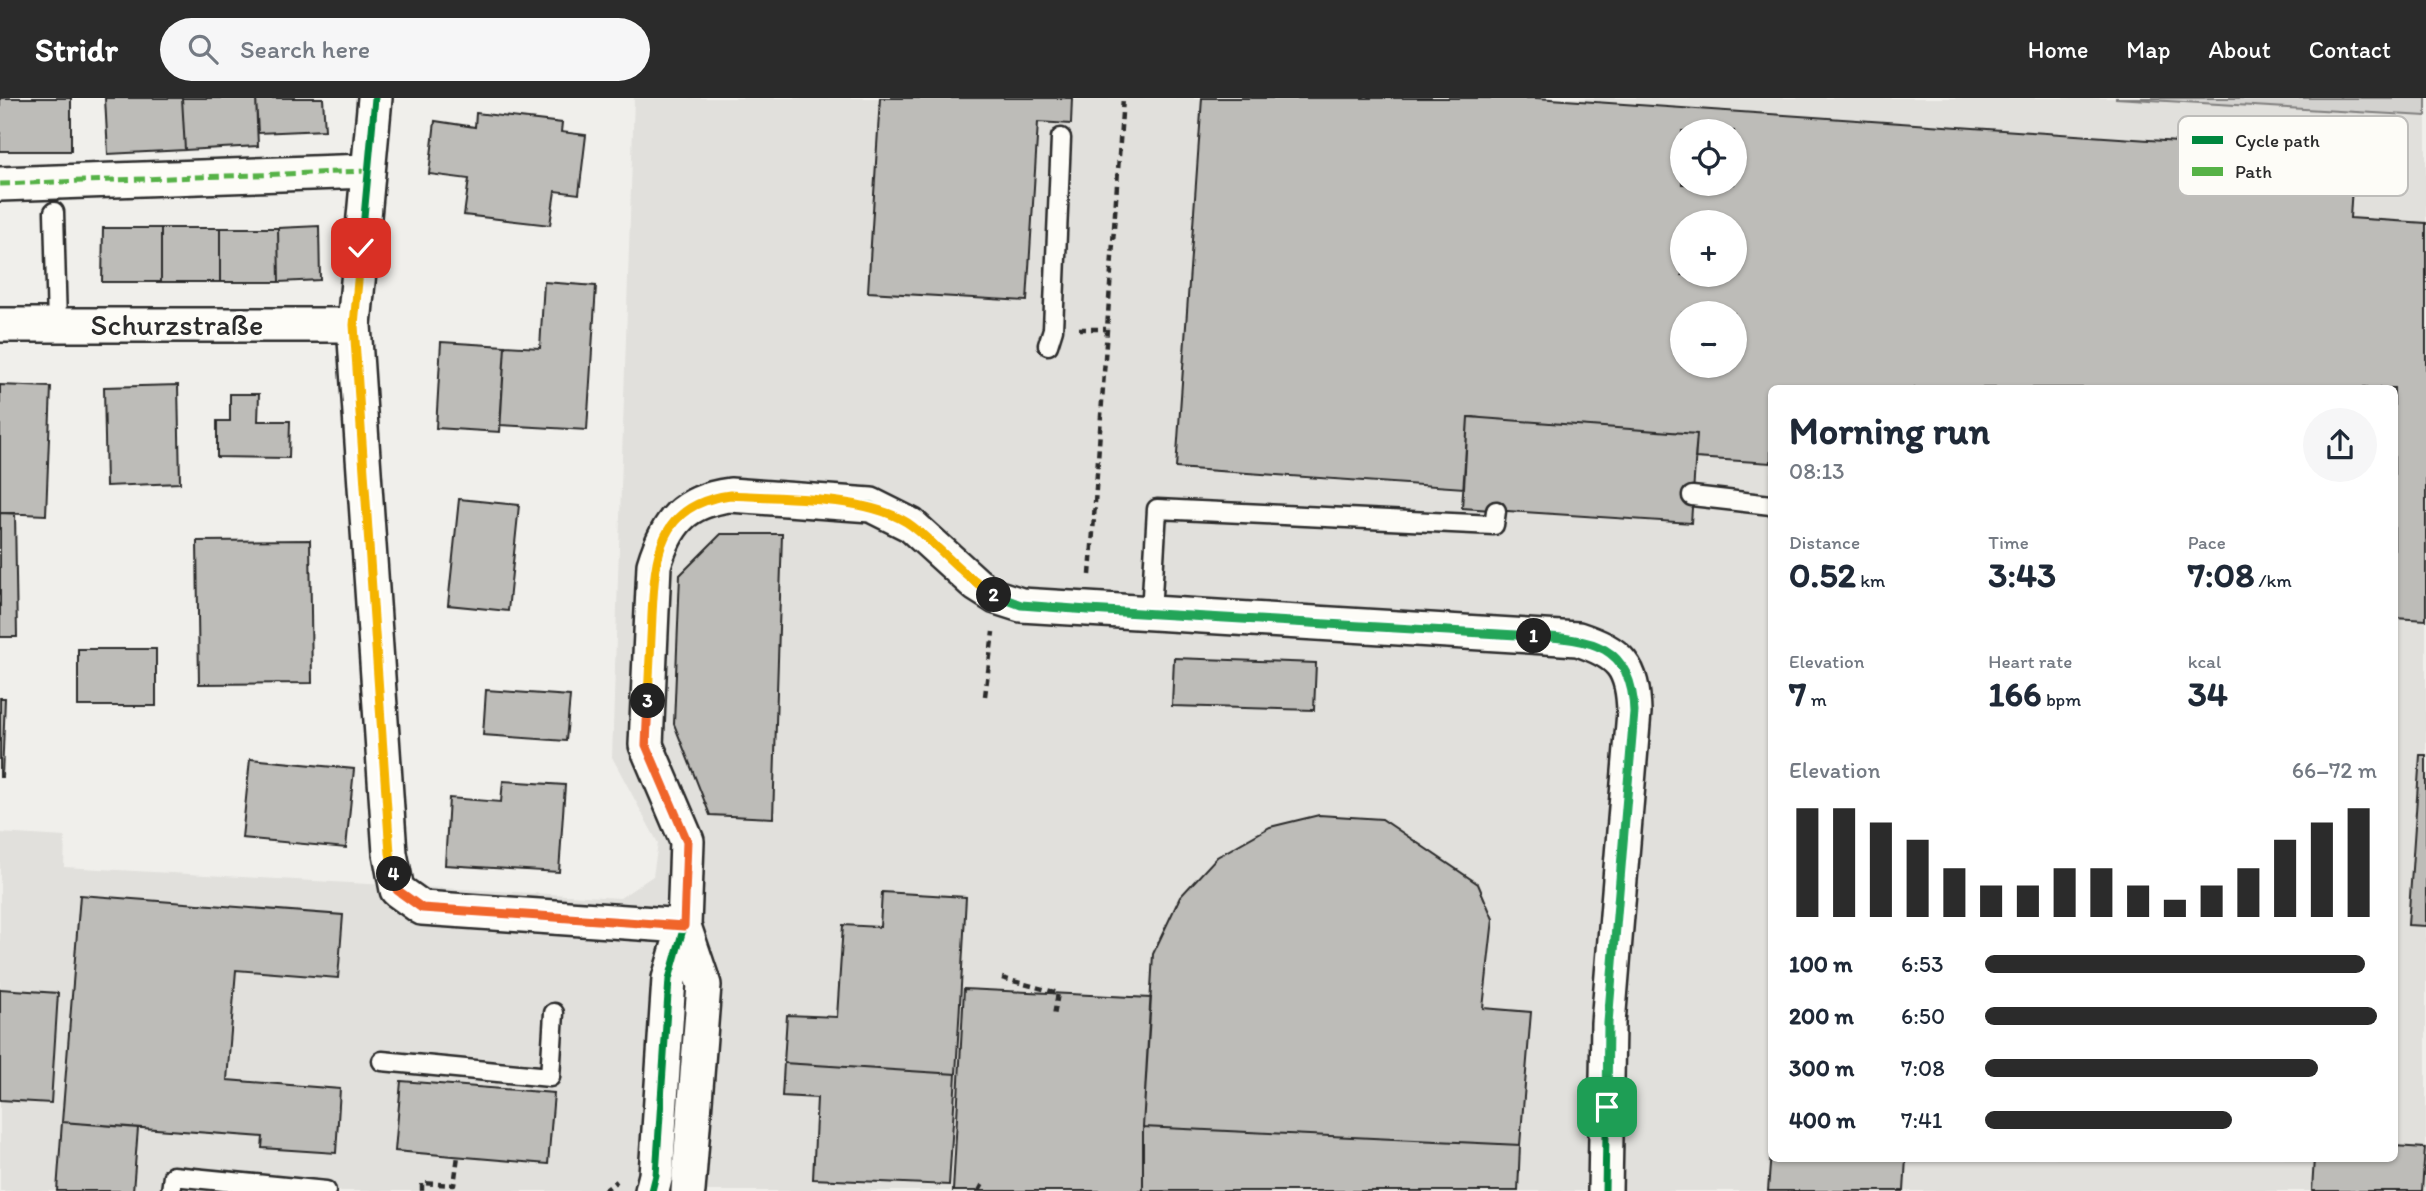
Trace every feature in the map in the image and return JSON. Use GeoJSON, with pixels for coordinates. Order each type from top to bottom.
{"type":"FeatureCollection","features":[{"type":"Feature","properties":{"kind":"street"},"geometry":{"type":"LineString","coordinates":[[375,98],[354,325],[390,853],[397,890],[422,908],[684,926]]}},
{"type":"Feature","properties":{"kind":"street"},"geometry":{"type":"LineString","coordinates":[[0,184],[368,171]]}},
{"type":"Feature","properties":{"kind":"street","name":"Schurzstraße"},"geometry":{"type":"LineString","coordinates":[[0,325],[354,325]]}},
{"type":"Feature","properties":{"kind":"street"},"geometry":{"type":"LineString","coordinates":[[652,1191],[656,1175],[669,979],[684,926],[687,841],[646,745],[654,565],[662,537],[681,513],[712,497],[730,495],[871,505],[911,525],[977,585],[996,597],[1021,605],[1578,639],[1605,648],[1622,663],[1633,687],[1634,712],[1608,1023],[1605,1191]]}},
{"type":"Feature","properties":{"kind":"street"},"geometry":{"type":"LineString","coordinates":[[684,926],[704,985],[688,1191]]}},
{"type":"Feature","properties":{"kind":"lane"},"geometry":{"type":"LineString","coordinates":[[1048,345],[1053,329],[1062,138]]}},
{"type":"Feature","properties":{"kind":"lane"},"geometry":{"type":"LineString","coordinates":[[54,212],[57,325]]}},
{"type":"Feature","properties":{"kind":"lane"},"geometry":{"type":"LineString","coordinates":[[1692,496],[1768,505]]}},
{"type":"Feature","properties":{"kind":"lane"},"geometry":{"type":"LineString","coordinates":[[1152,613],[1157,509],[1494,524],[1496,511]]}},
{"type":"Feature","properties":{"kind":"lane"},"geometry":{"type":"LineString","coordinates":[[382,1062],[550,1077],[554,1013]]}},
{"type":"Feature","properties":{"kind":"lane"},"geometry":{"type":"LineString","coordinates":[[171,1191],[173,1176],[326,1191]]}},
{"type":"Feature","properties":{"kind":"path"},"geometry":{"type":"LineString","coordinates":[[1088,610],[1123,98]]}},
{"type":"Feature","properties":{"kind":"path"},"geometry":{"type":"LineString","coordinates":[[985,696],[996,597]]}},
{"type":"Feature","properties":{"kind":"path"},"geometry":{"type":"LineString","coordinates":[[1002,978],[1058,993],[1054,1016]]}},
{"type":"Feature","properties":{"kind":"path"},"geometry":{"type":"LineString","coordinates":[[422,1191],[422,1183],[454,1185],[458,1157]]}},
{"type":"Feature","properties":{"kind":"path"},"geometry":{"type":"LineString","coordinates":[[979,1191],[984,1182]]}},
{"type":"Feature","properties":{"kind":"shaded area"},"geometry":{"type":"Polygon","coordinates":[[[634,98],[2115,98],[2426,116],[2426,1191],[0,1191],[0,833],[65,837],[64,867],[620,898],[653,876],[658,843],[612,757],[634,98]]]}},
{"type":"Feature","properties":{"kind":"shaded area"},"geometry":{"type":"Polygon","coordinates":[[[2115,98],[2426,98],[2426,116],[2115,98]]]}},
{"type":"Feature","properties":{"kind":"building"},"geometry":{"type":"Polygon","coordinates":[[[0,98],[71,98],[71,151],[0,151],[0,98]]]}},
{"type":"Feature","properties":{"kind":"building"},"geometry":{"type":"Polygon","coordinates":[[[105,98],[182,98],[185,150],[108,154],[105,98]]]}},
{"type":"Feature","properties":{"kind":"building"},"geometry":{"type":"Polygon","coordinates":[[[182,98],[256,98],[258,146],[185,150],[182,98]]]}},
{"type":"Feature","properties":{"kind":"building"},"geometry":{"type":"Polygon","coordinates":[[[256,98],[323,98],[325,130],[258,133],[256,98]]]}},
{"type":"Feature","properties":{"kind":"building"},"geometry":{"type":"Polygon","coordinates":[[[880,98],[1072,98],[1071,124],[1038,122],[1027,301],[868,292],[880,98]]]}},
{"type":"Feature","properties":{"kind":"building"},"geometry":{"type":"Polygon","coordinates":[[[1202,98],[1536,98],[2178,142],[2178,196],[2351,196],[2350,218],[2426,223],[2426,620],[2398,618],[2398,385],[1768,385],[1768,463],[1695,458],[1697,434],[1468,417],[1464,488],[1176,468],[1202,98]]]}},
{"type":"Feature","properties":{"kind":"building"},"geometry":{"type":"Polygon","coordinates":[[[476,113],[562,123],[561,132],[586,135],[579,194],[555,191],[550,225],[464,215],[469,179],[429,174],[435,121],[475,127],[476,113]]]}},
{"type":"Feature","properties":{"kind":"building"},"geometry":{"type":"Polygon","coordinates":[[[319,226],[320,280],[279,282],[278,228],[319,226]]]}},
{"type":"Feature","properties":{"kind":"building"},"geometry":{"type":"Polygon","coordinates":[[[103,228],[161,228],[161,282],[102,282],[103,228]]]}},
{"type":"Feature","properties":{"kind":"building"},"geometry":{"type":"Polygon","coordinates":[[[161,228],[220,228],[220,282],[161,282],[161,228]]]}},
{"type":"Feature","properties":{"kind":"building"},"geometry":{"type":"Polygon","coordinates":[[[220,228],[278,228],[279,282],[220,282],[220,228]]]}},
{"type":"Feature","properties":{"kind":"building"},"geometry":{"type":"Polygon","coordinates":[[[544,282],[596,286],[587,430],[500,425],[505,346],[540,348],[544,282]]]}},
{"type":"Feature","properties":{"kind":"building"},"geometry":{"type":"Polygon","coordinates":[[[441,342],[505,346],[500,432],[436,428],[441,342]]]}},
{"type":"Feature","properties":{"kind":"building"},"geometry":{"type":"Polygon","coordinates":[[[0,385],[51,387],[46,515],[0,513],[0,385]]]}},
{"type":"Feature","properties":{"kind":"building"},"geometry":{"type":"Polygon","coordinates":[[[178,385],[180,483],[106,486],[104,387],[178,385]]]}},
{"type":"Feature","properties":{"kind":"building"},"geometry":{"type":"Polygon","coordinates":[[[230,394],[259,394],[258,421],[290,421],[289,458],[217,457],[217,421],[230,421],[230,394]]]}},
{"type":"Feature","properties":{"kind":"building"},"geometry":{"type":"Polygon","coordinates":[[[1468,417],[1697,434],[1691,523],[1462,508],[1468,417]]]}},
{"type":"Feature","properties":{"kind":"building"},"geometry":{"type":"Polygon","coordinates":[[[459,499],[519,505],[508,611],[448,605],[459,499]]]}},
{"type":"Feature","properties":{"kind":"building"},"geometry":{"type":"Polygon","coordinates":[[[0,513],[15,513],[17,637],[0,637],[0,513]]]}},
{"type":"Feature","properties":{"kind":"building"},"geometry":{"type":"Polygon","coordinates":[[[721,534],[782,534],[773,818],[710,815],[674,724],[680,575],[721,534]]]}},
{"type":"Feature","properties":{"kind":"building"},"geometry":{"type":"Polygon","coordinates":[[[310,540],[312,683],[199,684],[197,541],[310,540]]]}},
{"type":"Feature","properties":{"kind":"building"},"geometry":{"type":"Polygon","coordinates":[[[78,649],[156,649],[156,706],[78,706],[78,649]]]}},
{"type":"Feature","properties":{"kind":"building"},"geometry":{"type":"Polygon","coordinates":[[[1174,658],[1316,663],[1314,710],[1172,706],[1174,658]]]}},
{"type":"Feature","properties":{"kind":"building"},"geometry":{"type":"Polygon","coordinates":[[[486,690],[570,696],[566,741],[483,735],[486,690]]]}},
{"type":"Feature","properties":{"kind":"building"},"geometry":{"type":"Polygon","coordinates":[[[0,698],[5,698],[2,777],[0,777],[0,698]]]}},
{"type":"Feature","properties":{"kind":"building"},"geometry":{"type":"Polygon","coordinates":[[[2420,755],[2426,755],[2426,926],[2408,925],[2420,755]]]}},
{"type":"Feature","properties":{"kind":"building"},"geometry":{"type":"Polygon","coordinates":[[[250,759],[354,769],[346,848],[242,838],[250,759]]]}},
{"type":"Feature","properties":{"kind":"building"},"geometry":{"type":"Polygon","coordinates":[[[503,781],[565,785],[559,872],[445,865],[449,798],[501,802],[503,781]]]}},
{"type":"Feature","properties":{"kind":"building"},"geometry":{"type":"Polygon","coordinates":[[[1319,815],[1382,819],[1478,884],[1493,919],[1483,1008],[1531,1012],[1520,1145],[1143,1127],[1153,954],[1180,897],[1217,857],[1270,827],[1319,815]]]}},
{"type":"Feature","properties":{"kind":"building"},"geometry":{"type":"Polygon","coordinates":[[[882,892],[966,897],[956,1074],[784,1063],[787,1015],[837,1017],[843,925],[880,927],[882,892]]]}},
{"type":"Feature","properties":{"kind":"building"},"geometry":{"type":"Polygon","coordinates":[[[80,895],[343,915],[338,978],[236,970],[227,1080],[340,1089],[336,1153],[262,1148],[263,1137],[62,1122],[80,895]]]}},
{"type":"Feature","properties":{"kind":"building"},"geometry":{"type":"Polygon","coordinates":[[[0,989],[58,993],[51,1103],[0,1100],[0,989]]]}},
{"type":"Feature","properties":{"kind":"building"},"geometry":{"type":"Polygon","coordinates":[[[964,989],[1151,998],[1143,1127],[1143,1191],[953,1191],[964,989]]]}},
{"type":"Feature","properties":{"kind":"building"},"geometry":{"type":"Polygon","coordinates":[[[784,1063],[956,1074],[949,1185],[813,1179],[817,1098],[782,1096],[784,1063]]]}},
{"type":"Feature","properties":{"kind":"building"},"geometry":{"type":"Polygon","coordinates":[[[401,1081],[554,1093],[548,1164],[395,1151],[401,1081]]]}},
{"type":"Feature","properties":{"kind":"building"},"geometry":{"type":"Polygon","coordinates":[[[62,1122],[138,1128],[133,1191],[57,1191],[62,1122]]]}},
{"type":"Feature","properties":{"kind":"building"},"geometry":{"type":"Polygon","coordinates":[[[1143,1127],[1520,1145],[1518,1191],[1143,1191],[1143,1127]]]}},
{"type":"Feature","properties":{"kind":"building"},"geometry":{"type":"Polygon","coordinates":[[[2398,1146],[2425,1148],[2422,1191],[2312,1191],[2314,1162],[2398,1162],[2398,1146]]]}},
{"type":"Feature","properties":{"kind":"building"},"geometry":{"type":"Polygon","coordinates":[[[1770,1162],[1906,1162],[1904,1191],[1768,1191],[1770,1162]]]}},
{"type":"Feature","properties":{"kind":"marked path"},"geometry":{"type":"LineString","coordinates":[[0,184],[368,171]]}},
{"type":"Feature","properties":{"kind":"cycle path"},"geometry":{"type":"LineString","coordinates":[[375,98],[354,325],[390,853],[397,890],[422,908],[684,926]]}},
{"type":"Feature","properties":{"kind":"cycle path"},"geometry":{"type":"LineString","coordinates":[[652,1191],[656,1175],[669,979],[684,926],[687,841],[646,745],[654,565],[665,537],[680,516],[701,502],[730,495],[871,505],[911,525],[977,585],[996,597],[1021,605],[1578,639],[1614,656],[1627,672],[1631,683],[1634,712],[1608,1023],[1605,1191]]}},
{"type":"Feature","properties":{"kind":"route"},"geometry":{"type":"LineString","coordinates":[[361,248],[354,325],[390,853],[397,890],[422,908],[684,926],[687,841],[646,745],[654,565],[662,537],[681,513],[712,497],[730,495],[871,505],[911,525],[977,585],[996,597],[1021,605],[1578,639],[1605,648],[1622,663],[1633,687],[1634,712],[1608,1023],[1607,1107]]}}]}
